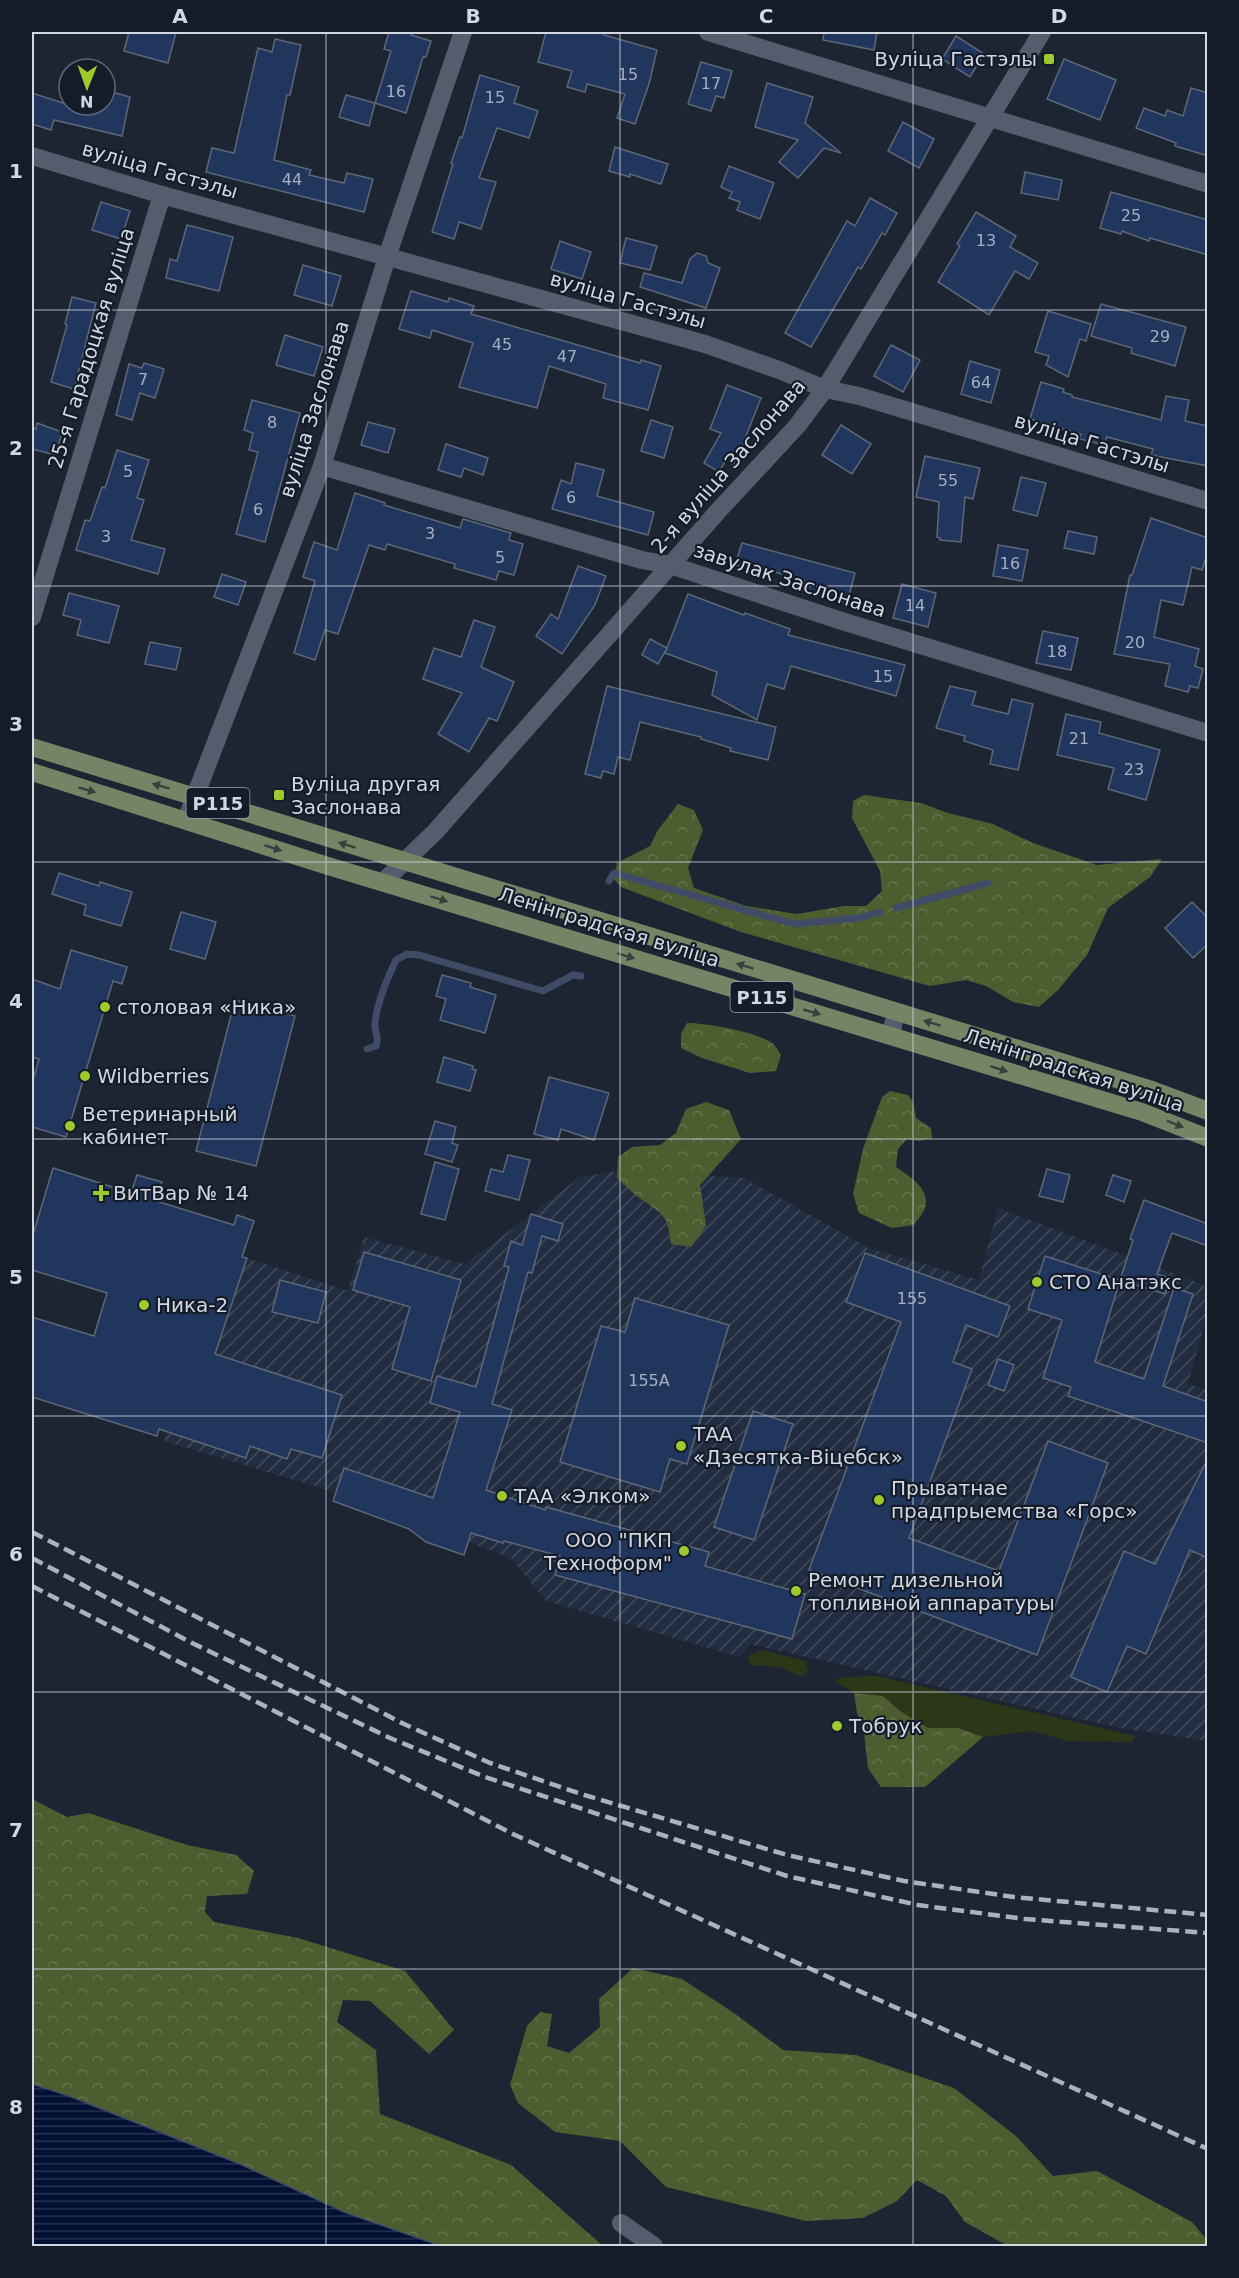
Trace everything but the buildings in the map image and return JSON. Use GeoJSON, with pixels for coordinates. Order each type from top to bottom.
{"type":"FeatureCollection","features":[{"type":"Feature","properties":{"kind":"main road","name":"Ленінградская вуліца"},"geometry":{"type":"LineString","coordinates":[[32,747],[1149,1089],[1208,1111]]}},
{"type":"Feature","properties":{"kind":"main road","name":"Ленінградская вуліца"},"geometry":{"type":"LineString","coordinates":[[32,772],[383,882],[1142,1112],[1208,1138]]}},
{"type":"Feature","properties":{"kind":"street","name":"вуліца Заслонава"},"geometry":{"type":"LineString","coordinates":[[186,820],[322,466],[387,257],[463,32]]}},
{"type":"Feature","properties":{"kind":"street"},"geometry":{"type":"LineString","coordinates":[[708,32],[1208,184]]}},
{"type":"Feature","properties":{"kind":"street","name":"2-я вуліца Заслонава"},"geometry":{"type":"LineString","coordinates":[[383,882],[435,832],[670,565],[797,426],[825,389],[1042,32]]}},
{"type":"Feature","properties":{"kind":"street","name":"вуліца Гастэлы"},"geometry":{"type":"LineString","coordinates":[[32,156],[162,195],[705,344],[779,369],[825,389],[859,396],[1208,501]]}},
{"type":"Feature","properties":{"kind":"street","name":"25-я Гарадоцкая вуліца"},"geometry":{"type":"LineString","coordinates":[[32,617],[162,195]]}},
{"type":"Feature","properties":{"kind":"street","name":"завулак Заслонава"},"geometry":{"type":"LineString","coordinates":[[322,466],[642,560],[670,565],[845,622],[1208,733]]}},
{"type":"Feature","properties":{"kind":"street"},"geometry":{"type":"LineString","coordinates":[[891,1035],[897,1012]]}},
{"type":"Feature","properties":{"kind":"street"},"geometry":{"type":"LineString","coordinates":[[1030,1078],[1037,1056]]}},
{"type":"Feature","properties":{"kind":"street"},"geometry":{"type":"LineString","coordinates":[[1142,1112],[1149,1089]]}},
{"type":"Feature","properties":{"kind":"street"},"geometry":{"type":"LineString","coordinates":[[621,2223],[654,2247]]}},
{"type":"Feature","properties":{"kind":"shaded area"},"geometry":{"type":"Polygon","coordinates":[[[622,1170],[744,1178],[869,1248],[979,1280],[998,1208],[1204,1285],[1207,1294],[1207,1316],[1188,1384],[1207,1389],[1207,1741],[1120,1728],[750,1644],[740,1657],[546,1601],[511,1558],[328,1490],[164,1441],[220,1249],[348,1291],[364,1237],[465,1264],[580,1177],[622,1170]]]}},
{"type":"Feature","properties":{"kind":"green space"},"geometry":{"type":"Polygon","coordinates":[[[864,795],[921,803],[948,813],[993,824],[1033,843],[1097,865],[1162,859],[1150,877],[1108,908],[1087,955],[1058,990],[1039,1007],[1013,1002],[986,986],[966,980],[930,986],[741,932],[621,887],[614,879],[617,863],[650,846],[658,830],[678,804],[694,810],[703,830],[688,868],[694,888],[746,906],[797,914],[844,906],[866,906],[882,891],[880,871],[852,818],[853,801],[864,795]]]}},
{"type":"Feature","properties":{"kind":"green space"},"geometry":{"type":"Polygon","coordinates":[[[687,1023],[731,1029],[765,1039],[773,1044],[781,1055],[776,1071],[750,1073],[702,1058],[681,1048],[681,1034],[687,1023]]]}},
{"type":"Feature","properties":{"kind":"green space"},"geometry":{"type":"Polygon","coordinates":[[[890,1091],[908,1095],[913,1102],[916,1118],[931,1128],[932,1138],[919,1141],[907,1139],[898,1149],[896,1167],[918,1184],[926,1201],[924,1210],[914,1225],[892,1228],[859,1213],[853,1194],[863,1149],[882,1097],[890,1091]]]}},
{"type":"Feature","properties":{"kind":"green space"},"geometry":{"type":"Polygon","coordinates":[[[706,1102],[729,1110],[741,1139],[700,1185],[706,1226],[691,1247],[671,1244],[664,1218],[617,1178],[618,1157],[632,1147],[660,1145],[676,1133],[686,1109],[706,1102]]]}},
{"type":"Feature","properties":{"kind":"green space"},"geometry":{"type":"Polygon","coordinates":[[[762,1650],[805,1661],[808,1672],[801,1677],[780,1667],[751,1665],[748,1656],[762,1650]]]}},
{"type":"Feature","properties":{"kind":"green space"},"geometry":{"type":"Polygon","coordinates":[[[877,1676],[1135,1736],[1132,1742],[1068,1741],[1031,1731],[983,1737],[958,1728],[928,1728],[900,1711],[883,1696],[854,1693],[835,1681],[842,1677],[877,1676]]]}},
{"type":"Feature","properties":{"kind":"green space"},"geometry":{"type":"Polygon","coordinates":[[[854,1693],[883,1696],[900,1711],[928,1728],[958,1728],[983,1737],[925,1787],[881,1787],[868,1768],[864,1733],[857,1713],[854,1693]]]}},
{"type":"Feature","properties":{"kind":"green space"},"geometry":{"type":"Polygon","coordinates":[[[32,1799],[67,1817],[88,1813],[187,1845],[236,1855],[254,1871],[247,1894],[207,1896],[205,1912],[214,1922],[298,1938],[405,1971],[454,2030],[429,2054],[370,2001],[343,2000],[337,2022],[376,2050],[380,2114],[511,2165],[603,2246],[441,2246],[344,2212],[240,2164],[69,2096],[32,2084],[32,1799]]]}},
{"type":"Feature","properties":{"kind":"green space"},"geometry":{"type":"Polygon","coordinates":[[[633,1968],[682,1979],[734,2013],[783,2050],[856,2055],[954,2088],[1016,2136],[1053,2176],[1097,2171],[1192,2222],[1207,2240],[1207,2246],[1008,2246],[965,2222],[946,2196],[917,2180],[897,2201],[863,2218],[806,2221],[666,2187],[620,2141],[555,2132],[518,2103],[510,2085],[527,2026],[540,2012],[552,2014],[547,2046],[569,2053],[600,2027],[599,1999],[633,1968]]]}},
{"type":"Feature","properties":{"kind":"water"},"geometry":{"type":"Polygon","coordinates":[[[32,2084],[69,2096],[240,2164],[344,2212],[441,2246],[32,2246],[32,2084]]]}},
{"type":"Feature","properties":{"kind":"waterway"},"geometry":{"type":"LineString","coordinates":[[609,881],[614,873],[794,924],[859,918],[880,912]]}},
{"type":"Feature","properties":{"kind":"waterway"},"geometry":{"type":"LineString","coordinates":[[896,908],[988,883]]}},
{"type":"Feature","properties":{"kind":"waterway"},"geometry":{"type":"LineString","coordinates":[[367,1049],[376,1046],[377,1043],[376,1015],[389,975],[396,960],[407,954],[419,955],[543,991],[573,975],[581,976]]}},
{"type":"Feature","properties":{"kind":"railway"},"geometry":{"type":"LineString","coordinates":[[32,1532],[404,1724],[490,1763],[581,1794],[787,1855],[904,1881],[1014,1897],[1208,1915]]}},
{"type":"Feature","properties":{"kind":"railway"},"geometry":{"type":"LineString","coordinates":[[32,1558],[190,1642],[390,1738],[485,1777],[787,1876],[918,1905],[1025,1919],[1208,1933]]}},
{"type":"Feature","properties":{"kind":"railway"},"geometry":{"type":"LineString","coordinates":[[32,1586],[515,1835],[1208,2149]]}},
{"type":"Feature","properties":{"kind":"place","name":"Вуліца Гастэлы"},"geometry":{"type":"Point","coordinates":[1049,59]}},
{"type":"Feature","properties":{"kind":"place","name":"Вуліца другая Заслонава"},"geometry":{"type":"Point","coordinates":[279,795]}},
{"type":"Feature","properties":{"kind":"place","name":"столовая «Ника»"},"geometry":{"type":"Point","coordinates":[105,1007]}},
{"type":"Feature","properties":{"kind":"place","name":"Wildberries"},"geometry":{"type":"Point","coordinates":[85,1076]}},
{"type":"Feature","properties":{"kind":"place","name":"Ветеринарный кабинет"},"geometry":{"type":"Point","coordinates":[70,1126]}},
{"type":"Feature","properties":{"kind":"place","name":"ВитВар № 14"},"geometry":{"type":"Point","coordinates":[101,1193]}},
{"type":"Feature","properties":{"kind":"place","name":"СТО Анатэкс"},"geometry":{"type":"Point","coordinates":[1037,1282]}},
{"type":"Feature","properties":{"kind":"place","name":"Ника-2"},"geometry":{"type":"Point","coordinates":[144,1305]}},
{"type":"Feature","properties":{"kind":"place","name":"ТАА «Дзесятка-Віцебск»"},"geometry":{"type":"Point","coordinates":[681,1446]}},
{"type":"Feature","properties":{"kind":"place","name":"ТАА «Элком»"},"geometry":{"type":"Point","coordinates":[502,1496]}},
{"type":"Feature","properties":{"kind":"place","name":"Прыватнае прадпрыемства «Горс»"},"geometry":{"type":"Point","coordinates":[879,1500]}},
{"type":"Feature","properties":{"kind":"place","name":"ООО \"ПКП Техноформ\""},"geometry":{"type":"Point","coordinates":[684,1551]}},
{"type":"Feature","properties":{"kind":"place","name":"Ремонт дизельной топливной аппаратуры"},"geometry":{"type":"Point","coordinates":[796,1591]}},
{"type":"Feature","properties":{"kind":"place","name":"Тобрук"},"geometry":{"type":"Point","coordinates":[837,1726]}}]}
